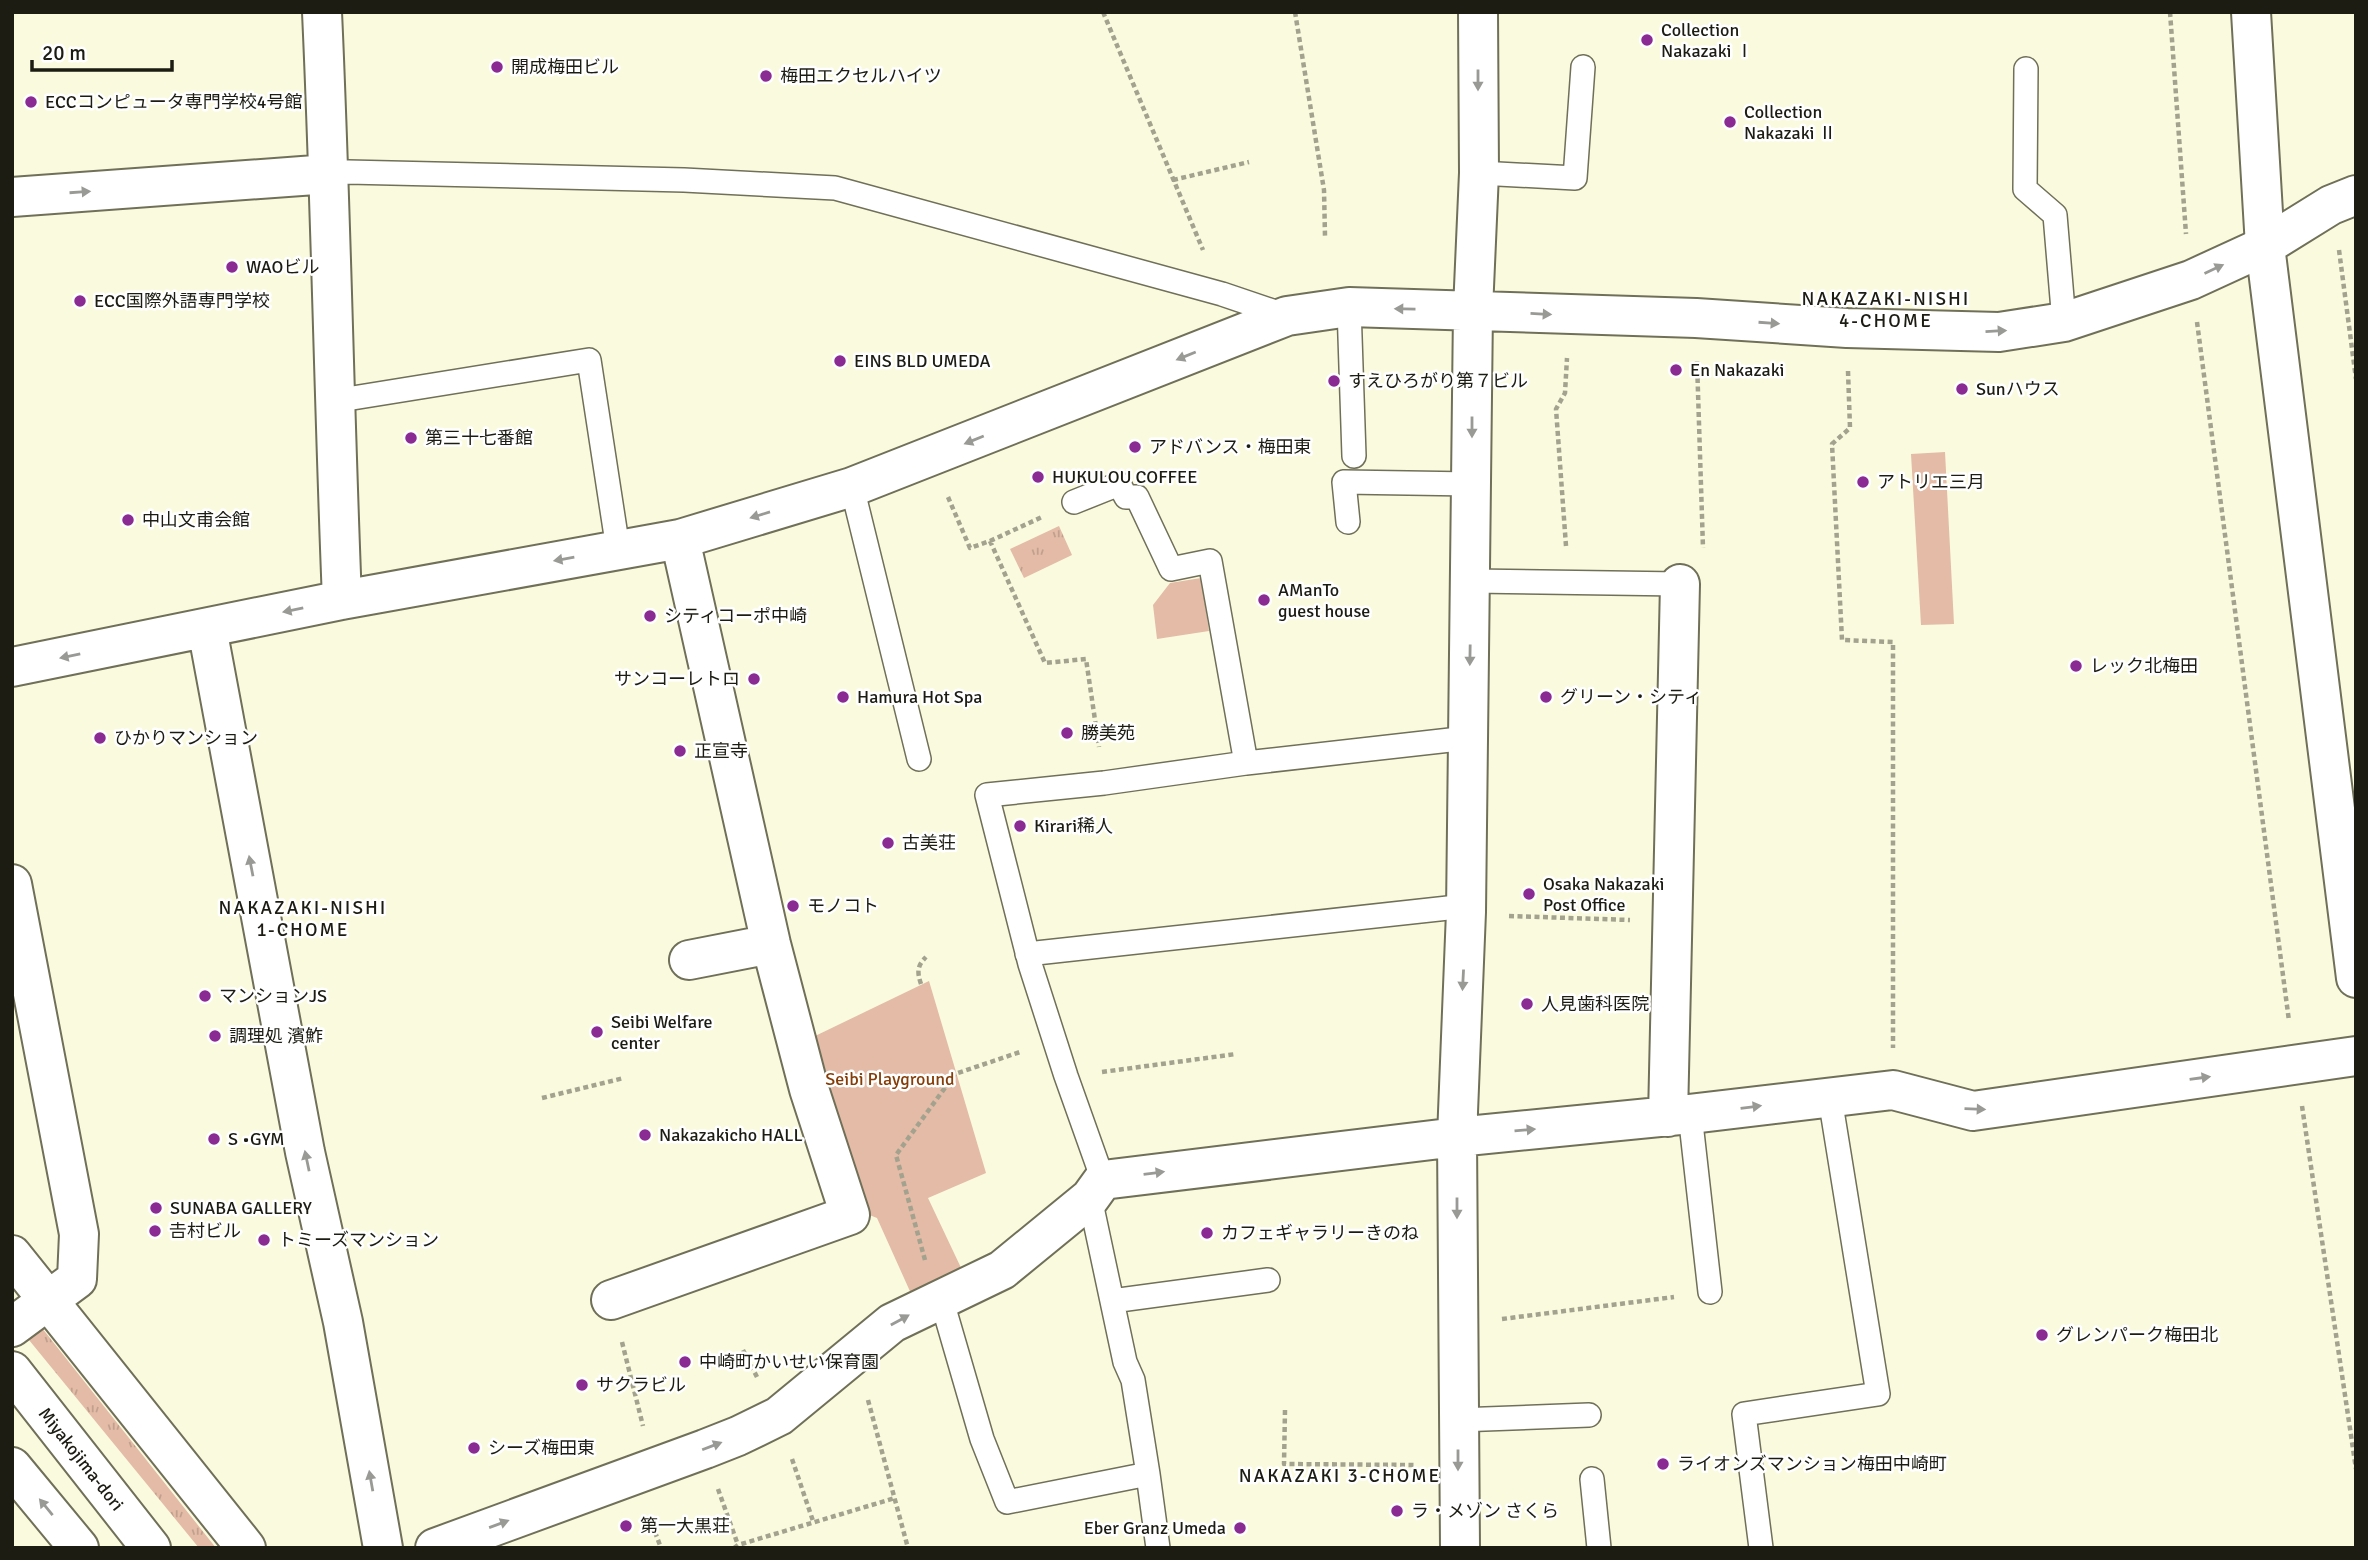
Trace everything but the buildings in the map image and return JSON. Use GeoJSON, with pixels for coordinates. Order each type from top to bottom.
{"type":"FeatureCollection","features":[{"type":"Feature","properties":{"kind":"street"},"geometry":{"type":"LineString","coordinates":[[321,12],[329,174],[342,600]]}},
{"type":"Feature","properties":{"kind":"street"},"geometry":{"type":"LineString","coordinates":[[1460,1548],[1457,1137],[1466,912],[1472,581],[1473,310],[1479,173],[1478,12]]}},
{"type":"Feature","properties":{"kind":"street"},"geometry":{"type":"LineString","coordinates":[[2251,12],[2264,246],[2356,978]]}},
{"type":"Feature","properties":{"kind":"street"},"geometry":{"type":"LineString","coordinates":[[12,197],[329,174]]}},
{"type":"Feature","properties":{"kind":"street"},"geometry":{"type":"LineString","coordinates":[[12,667],[342,600],[680,539],[852,487],[1287,316],[1349,307],[1696,318],[1847,328],[1999,332],[2064,322],[2191,280],[2264,246],[2331,205],[2356,195]]}},
{"type":"Feature","properties":{"kind":"street"},"geometry":{"type":"LineString","coordinates":[[611,1300],[850,1215],[809,1089],[771,944],[680,539]]}},
{"type":"Feature","properties":{"kind":"street"},"geometry":{"type":"LineString","coordinates":[[1679,1115],[1672,922],[1680,584]]}},
{"type":"Feature","properties":{"kind":"street"},"geometry":{"type":"LineString","coordinates":[[207,628],[305,1152],[343,1322],[383,1548]]}},
{"type":"Feature","properties":{"kind":"street"},"geometry":{"type":"LineString","coordinates":[[12,884],[79,1234],[77,1279],[12,1327]]}},
{"type":"Feature","properties":{"kind":"street"},"geometry":{"type":"LineString","coordinates":[[689,960],[771,944]]}},
{"type":"Feature","properties":{"kind":"street"},"geometry":{"type":"LineString","coordinates":[[435,1548],[705,1449],[779,1416],[892,1323],[1002,1270],[1097,1189],[1457,1137],[1893,1090],[1973,1111],[2356,1056]]}},
{"type":"Feature","properties":{"kind":"street"},"geometry":{"type":"LineString","coordinates":[[12,1255],[246,1548]]}},
{"type":"Feature","properties":{"kind":"street","name":"Miyakojima-dori"},"geometry":{"type":"LineString","coordinates":[[12,1371],[151,1548]]}},
{"type":"Feature","properties":{"kind":"street"},"geometry":{"type":"LineString","coordinates":[[12,1467],[79,1548]]}},
{"type":"Feature","properties":{"kind":"lane"},"geometry":{"type":"LineString","coordinates":[[1479,173],[1576,178],[1583,67]]}},
{"type":"Feature","properties":{"kind":"lane"},"geometry":{"type":"LineString","coordinates":[[2026,69],[2025,189],[2055,215],[2064,322]]}},
{"type":"Feature","properties":{"kind":"lane"},"geometry":{"type":"LineString","coordinates":[[329,174],[348,172],[684,180],[835,188],[1222,294],[1287,316]]}},
{"type":"Feature","properties":{"kind":"lane"},"geometry":{"type":"LineString","coordinates":[[1349,307],[1354,456]]}},
{"type":"Feature","properties":{"kind":"lane"},"geometry":{"type":"LineString","coordinates":[[334,401],[589,360],[618,550]]}},
{"type":"Feature","properties":{"kind":"lane"},"geometry":{"type":"LineString","coordinates":[[1349,522],[1344,482],[1472,484]]}},
{"type":"Feature","properties":{"kind":"lane"},"geometry":{"type":"LineString","coordinates":[[1074,502],[1119,484],[1126,497],[1137,497],[1171,569],[1210,561],[1246,764]]}},
{"type":"Feature","properties":{"kind":"lane"},"geometry":{"type":"LineString","coordinates":[[852,487],[919,759]]}},
{"type":"Feature","properties":{"kind":"lane"},"geometry":{"type":"LineString","coordinates":[[1472,581],[1680,584]]}},
{"type":"Feature","properties":{"kind":"lane"},"geometry":{"type":"LineString","coordinates":[[1158,1548],[1133,1380],[1125,1362],[1112,1301],[1097,1189],[1066,1076],[1027,954],[987,795],[1468,738]]}},
{"type":"Feature","properties":{"kind":"lane"},"geometry":{"type":"LineString","coordinates":[[1027,954],[1448,908],[1466,912]]}},
{"type":"Feature","properties":{"kind":"lane"},"geometry":{"type":"LineString","coordinates":[[1760,1548],[1744,1414],[1878,1394],[1830,1098]]}},
{"type":"Feature","properties":{"kind":"lane"},"geometry":{"type":"LineString","coordinates":[[1679,1115],[1710,1292]]}},
{"type":"Feature","properties":{"kind":"lane"},"geometry":{"type":"LineString","coordinates":[[1112,1301],[1268,1280]]}},
{"type":"Feature","properties":{"kind":"lane"},"geometry":{"type":"LineString","coordinates":[[941,1298],[982,1438],[1007,1502],[1148,1474]]}},
{"type":"Feature","properties":{"kind":"lane"},"geometry":{"type":"LineString","coordinates":[[1458,1420],[1589,1415]]}},
{"type":"Feature","properties":{"kind":"lane"},"geometry":{"type":"LineString","coordinates":[[1592,1479],[1599,1548]]}},
{"type":"Feature","properties":{"kind":"path"},"geometry":{"type":"LineString","coordinates":[[1103,12],[1222,294]]}},
{"type":"Feature","properties":{"kind":"path"},"geometry":{"type":"LineString","coordinates":[[1295,12],[1324,190],[1325,236]]}},
{"type":"Feature","properties":{"kind":"path"},"geometry":{"type":"LineString","coordinates":[[2170,12],[2187,242]]}},
{"type":"Feature","properties":{"kind":"path"},"geometry":{"type":"LineString","coordinates":[[1173,180],[1249,162]]}},
{"type":"Feature","properties":{"kind":"path"},"geometry":{"type":"LineString","coordinates":[[2337,238],[2356,379]]}},
{"type":"Feature","properties":{"kind":"path"},"geometry":{"type":"LineString","coordinates":[[1568,582],[1556,409],[1565,393],[1569,316]]}},
{"type":"Feature","properties":{"kind":"path"},"geometry":{"type":"LineString","coordinates":[[2197,317],[2290,1022]]}},
{"type":"Feature","properties":{"kind":"path"},"geometry":{"type":"LineString","coordinates":[[1680,584],[1704,570],[1696,318]]}},
{"type":"Feature","properties":{"kind":"path"},"geometry":{"type":"LineString","coordinates":[[1847,328],[1850,428],[1832,444],[1842,639],[1893,642],[1893,1090]]}},
{"type":"Feature","properties":{"kind":"path"},"geometry":{"type":"LineString","coordinates":[[931,457],[970,548],[1074,502]]}},
{"type":"Feature","properties":{"kind":"path"},"geometry":{"type":"LineString","coordinates":[[990,541],[1045,663],[1086,659],[1104,783]]}},
{"type":"Feature","properties":{"kind":"path"},"geometry":{"type":"LineString","coordinates":[[1466,912],[1489,916],[1672,922]]}},
{"type":"Feature","properties":{"kind":"path"},"geometry":{"type":"LineString","coordinates":[[921,984],[917,973],[919,964],[926,957]]}},
{"type":"Feature","properties":{"kind":"path"},"geometry":{"type":"LineString","coordinates":[[941,1298],[931,1282],[896,1155],[955,1074],[1054,1040]]}},
{"type":"Feature","properties":{"kind":"path"},"geometry":{"type":"LineString","coordinates":[[1066,1076],[1236,1054]]}},
{"type":"Feature","properties":{"kind":"path"},"geometry":{"type":"LineString","coordinates":[[542,1098],[624,1078]]}},
{"type":"Feature","properties":{"kind":"path"},"geometry":{"type":"LineString","coordinates":[[2301,1103],[2356,1469]]}},
{"type":"Feature","properties":{"kind":"path"},"geometry":{"type":"LineString","coordinates":[[1458,1324],[1710,1292]]}},
{"type":"Feature","properties":{"kind":"path"},"geometry":{"type":"LineString","coordinates":[[611,1300],[653,1467]]}},
{"type":"Feature","properties":{"kind":"path"},"geometry":{"type":"LineString","coordinates":[[855,1355],[908,1548]]}},
{"type":"Feature","properties":{"kind":"path"},"geometry":{"type":"LineString","coordinates":[[1285,1410],[1284,1464],[1458,1465]]}},
{"type":"Feature","properties":{"kind":"path"},"geometry":{"type":"LineString","coordinates":[[779,1416],[813,1521]]}},
{"type":"Feature","properties":{"kind":"path"},"geometry":{"type":"LineString","coordinates":[[705,1449],[736,1546],[895,1498]]}},
{"type":"Feature","properties":{"kind":"green space"},"geometry":{"type":"Polygon","coordinates":[[[1945,452],[1954,624],[1921,625],[1911,454],[1945,452]]]}},
{"type":"Feature","properties":{"kind":"green space"},"geometry":{"type":"Polygon","coordinates":[[[1059,526],[1072,555],[1024,578],[1010,549],[1059,526]]]}},
{"type":"Feature","properties":{"kind":"green space"},"geometry":{"type":"Polygon","coordinates":[[[1201,578],[1209,631],[1157,639],[1153,605],[1170,583],[1201,578]]]}},
{"type":"Feature","properties":{"kind":"green space","name":"Seibi Playground"},"geometry":{"type":"Polygon","coordinates":[[[929,981],[986,1173],[928,1198],[963,1272],[913,1298],[877,1218],[862,1212],[811,1038],[929,981]]]}},
{"type":"Feature","properties":{"kind":"green space"},"geometry":{"type":"Polygon","coordinates":[[[42,1328],[216,1548],[199,1548],[29,1340],[42,1328]]]}},
{"type":"Feature","properties":{"kind":"place","name":"Collection Nakazaki Ⅰ"},"geometry":{"type":"Point","coordinates":[1647,40]}},
{"type":"Feature","properties":{"kind":"place","name":"開成梅田ビル"},"geometry":{"type":"Point","coordinates":[497,67]}},
{"type":"Feature","properties":{"kind":"place","name":"梅田エクセルハイツ"},"geometry":{"type":"Point","coordinates":[766,76]}},
{"type":"Feature","properties":{"kind":"place","name":"ECCコンピュータ専門学校4号館"},"geometry":{"type":"Point","coordinates":[31,102]}},
{"type":"Feature","properties":{"kind":"place","name":"Collection Nakazaki Ⅱ"},"geometry":{"type":"Point","coordinates":[1730,122]}},
{"type":"Feature","properties":{"kind":"place","name":"WAOビル"},"geometry":{"type":"Point","coordinates":[232,267]}},
{"type":"Feature","properties":{"kind":"place","name":"ECC国際外語専門学校"},"geometry":{"type":"Point","coordinates":[80,301]}},
{"type":"Feature","properties":{"kind":"place","name":"EINS BLD UMEDA"},"geometry":{"type":"Point","coordinates":[840,361]}},
{"type":"Feature","properties":{"kind":"place","name":"En Nakazaki"},"geometry":{"type":"Point","coordinates":[1676,370]}},
{"type":"Feature","properties":{"kind":"place","name":"すえひろがり第７ビル"},"geometry":{"type":"Point","coordinates":[1334,381]}},
{"type":"Feature","properties":{"kind":"place","name":"Sunハウス"},"geometry":{"type":"Point","coordinates":[1962,389]}},
{"type":"Feature","properties":{"kind":"place","name":"第三十七番館"},"geometry":{"type":"Point","coordinates":[411,438]}},
{"type":"Feature","properties":{"kind":"place","name":"アドバンス・梅田東"},"geometry":{"type":"Point","coordinates":[1135,447]}},
{"type":"Feature","properties":{"kind":"place","name":"HUKULOU COFFEE"},"geometry":{"type":"Point","coordinates":[1038,477]}},
{"type":"Feature","properties":{"kind":"place","name":"アトリエ三月"},"geometry":{"type":"Point","coordinates":[1863,482]}},
{"type":"Feature","properties":{"kind":"place","name":"中山文甫会館"},"geometry":{"type":"Point","coordinates":[128,520]}},
{"type":"Feature","properties":{"kind":"place","name":"AManTo guest house"},"geometry":{"type":"Point","coordinates":[1264,600]}},
{"type":"Feature","properties":{"kind":"place","name":"シティコーポ中崎"},"geometry":{"type":"Point","coordinates":[650,616]}},
{"type":"Feature","properties":{"kind":"place","name":"レック北梅田"},"geometry":{"type":"Point","coordinates":[2076,666]}},
{"type":"Feature","properties":{"kind":"place","name":"サンコーレトロ"},"geometry":{"type":"Point","coordinates":[754,679]}},
{"type":"Feature","properties":{"kind":"place","name":"Hamura Hot Spa"},"geometry":{"type":"Point","coordinates":[843,697]}},
{"type":"Feature","properties":{"kind":"place","name":"グリーン・シティ"},"geometry":{"type":"Point","coordinates":[1546,697]}},
{"type":"Feature","properties":{"kind":"place","name":"勝美苑"},"geometry":{"type":"Point","coordinates":[1067,733]}},
{"type":"Feature","properties":{"kind":"place","name":"ひかりマンション"},"geometry":{"type":"Point","coordinates":[100,738]}},
{"type":"Feature","properties":{"kind":"place","name":"正宣寺"},"geometry":{"type":"Point","coordinates":[680,751]}},
{"type":"Feature","properties":{"kind":"place","name":"Kirari稀人"},"geometry":{"type":"Point","coordinates":[1020,826]}},
{"type":"Feature","properties":{"kind":"place","name":"古美荘"},"geometry":{"type":"Point","coordinates":[888,843]}},
{"type":"Feature","properties":{"kind":"place","name":"Osaka Nakazaki Post Office"},"geometry":{"type":"Point","coordinates":[1529,894]}},
{"type":"Feature","properties":{"kind":"place","name":"モノコト"},"geometry":{"type":"Point","coordinates":[793,906]}},
{"type":"Feature","properties":{"kind":"place","name":"マンションJS"},"geometry":{"type":"Point","coordinates":[205,996]}},
{"type":"Feature","properties":{"kind":"place","name":"人見歯科医院"},"geometry":{"type":"Point","coordinates":[1527,1004]}},
{"type":"Feature","properties":{"kind":"place","name":"Seibi Welfare center"},"geometry":{"type":"Point","coordinates":[597,1032]}},
{"type":"Feature","properties":{"kind":"place","name":"調理処 濱鮓"},"geometry":{"type":"Point","coordinates":[215,1036]}},
{"type":"Feature","properties":{"kind":"place","name":"Nakazakicho HALL"},"geometry":{"type":"Point","coordinates":[645,1135]}},
{"type":"Feature","properties":{"kind":"place","name":"S •GYM"},"geometry":{"type":"Point","coordinates":[214,1139]}},
{"type":"Feature","properties":{"kind":"place","name":"SUNABA GALLERY"},"geometry":{"type":"Point","coordinates":[156,1208]}},
{"type":"Feature","properties":{"kind":"place","name":"𠮷村ビル"},"geometry":{"type":"Point","coordinates":[155,1231]}},
{"type":"Feature","properties":{"kind":"place","name":"カフェギャラリーきのね"},"geometry":{"type":"Point","coordinates":[1207,1233]}},
{"type":"Feature","properties":{"kind":"place","name":"トミーズマンション"},"geometry":{"type":"Point","coordinates":[264,1240]}},
{"type":"Feature","properties":{"kind":"place","name":"グレンパーク梅田北"},"geometry":{"type":"Point","coordinates":[2042,1335]}},
{"type":"Feature","properties":{"kind":"place","name":"中崎町かいせい保育園"},"geometry":{"type":"Point","coordinates":[685,1362]}},
{"type":"Feature","properties":{"kind":"place","name":"サクラビル"},"geometry":{"type":"Point","coordinates":[582,1385]}},
{"type":"Feature","properties":{"kind":"place","name":"シーズ梅田東"},"geometry":{"type":"Point","coordinates":[474,1448]}},
{"type":"Feature","properties":{"kind":"place","name":"ライオンズマンション梅田中崎町"},"geometry":{"type":"Point","coordinates":[1663,1464]}},
{"type":"Feature","properties":{"kind":"place","name":"ラ・メゾン さくら"},"geometry":{"type":"Point","coordinates":[1397,1511]}},
{"type":"Feature","properties":{"kind":"place","name":"第一大黒荘"},"geometry":{"type":"Point","coordinates":[626,1526]}},
{"type":"Feature","properties":{"kind":"place","name":"Eber Granz Umeda"},"geometry":{"type":"Point","coordinates":[1240,1528]}},
{"type":"Feature","properties":{"kind":"district","name":"NAKAZAKI-NISHI 4-CHOME"},"geometry":{"type":"Point","coordinates":[1886,310]}},
{"type":"Feature","properties":{"kind":"district","name":"NAKAZAKI-NISHI 1-CHOME"},"geometry":{"type":"Point","coordinates":[303,919]}},
{"type":"Feature","properties":{"kind":"district","name":"NAKAZAKI 3-CHOME"},"geometry":{"type":"Point","coordinates":[1340,1476]}}]}
